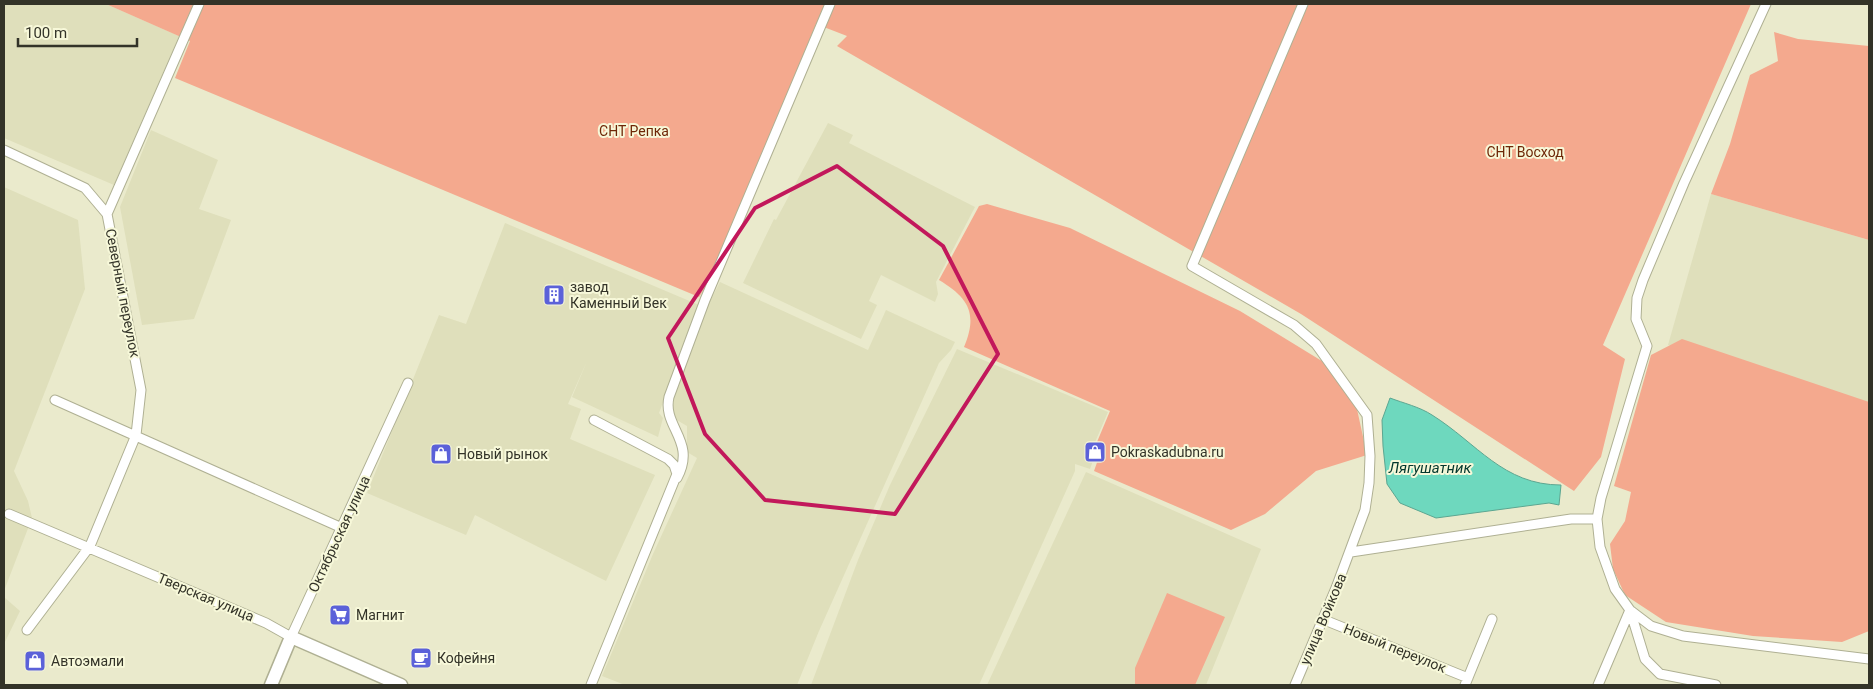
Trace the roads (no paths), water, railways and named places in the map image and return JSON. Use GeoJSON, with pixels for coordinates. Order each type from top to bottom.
{"type":"FeatureCollection","features":[{"type":"Feature","properties":{"kind":"main road","name":"Октябрьская улица"},"geometry":{"type":"LineString","coordinates":[[270,685],[291,636]]}},
{"type":"Feature","properties":{"kind":"main road","name":"Тверская улица"},"geometry":{"type":"LineString","coordinates":[[291,636],[401,685]]}},
{"type":"Feature","properties":{"kind":"street"},"geometry":{"type":"LineString","coordinates":[[107,214],[199,4]]}},
{"type":"Feature","properties":{"kind":"street"},"geometry":{"type":"LineString","coordinates":[[591,685],[684,465],[681,438],[667,410],[669,397],[706,300],[830,4]]}},
{"type":"Feature","properties":{"kind":"street","name":"улица Войкова"},"geometry":{"type":"LineString","coordinates":[[1295,685],[1351,552],[1365,510],[1369,483],[1367,415],[1316,344],[1294,325],[1192,266],[1303,4]]}},
{"type":"Feature","properties":{"kind":"street"},"geometry":{"type":"LineString","coordinates":[[1766,4],[1684,182],[1637,298],[1636,319],[1647,346],[1601,498],[1597,519],[1600,547],[1615,589],[1630,610],[1651,626],[1682,636],[1869,659]]}},
{"type":"Feature","properties":{"kind":"street","name":"Северный переулок"},"geometry":{"type":"LineString","coordinates":[[4,150],[86,188],[107,214],[141,390],[136,435],[90,546],[27,630]]}},
{"type":"Feature","properties":{"kind":"street","name":"Октябрьская улица"},"geometry":{"type":"LineString","coordinates":[[291,636],[408,383]]}},
{"type":"Feature","properties":{"kind":"street"},"geometry":{"type":"LineString","coordinates":[[55,400],[342,528]]}},
{"type":"Feature","properties":{"kind":"street"},"geometry":{"type":"LineString","coordinates":[[594,420],[668,459],[676,469],[677,478]]}},
{"type":"Feature","properties":{"kind":"street","name":"Тверская улица"},"geometry":{"type":"LineString","coordinates":[[9,514],[90,546],[266,623],[291,636]]}},
{"type":"Feature","properties":{"kind":"street"},"geometry":{"type":"LineString","coordinates":[[1351,552],[1571,519],[1597,519]]}},
{"type":"Feature","properties":{"kind":"street"},"geometry":{"type":"LineString","coordinates":[[1598,685],[1630,610]]}},
{"type":"Feature","properties":{"kind":"street"},"geometry":{"type":"LineString","coordinates":[[1630,610],[1645,659],[1660,674],[1716,685]]}},
{"type":"Feature","properties":{"kind":"street","name":"Новый переулок"},"geometry":{"type":"LineString","coordinates":[[1322,619],[1466,682]]}},
{"type":"Feature","properties":{"kind":"street"},"geometry":{"type":"LineString","coordinates":[[1466,682],[1492,619]]}},
{"type":"Feature","properties":{"kind":"water","name":"Лягушатник"},"geometry":{"type":"Polygon","coordinates":[[[1390,398],[1417,407],[1432,415],[1507,470],[1523,478],[1541,483],[1561,485],[1559,505],[1549,503],[1436,518],[1400,503],[1387,484],[1383,446],[1382,420],[1390,398]]]}},
{"type":"Feature","properties":{"kind":"place","name":"завод Каменный Век"},"geometry":{"type":"Point","coordinates":[554,295]}},
{"type":"Feature","properties":{"kind":"place","name":"Pokraskadubna.ru"},"geometry":{"type":"Point","coordinates":[1095,452]}},
{"type":"Feature","properties":{"kind":"place","name":"Новый рынок"},"geometry":{"type":"Point","coordinates":[441,454]}},
{"type":"Feature","properties":{"kind":"place","name":"Магнит"},"geometry":{"type":"Point","coordinates":[340,615]}},
{"type":"Feature","properties":{"kind":"place","name":"Кофейня"},"geometry":{"type":"Point","coordinates":[421,658]}},
{"type":"Feature","properties":{"kind":"place","name":"Автоэмали"},"geometry":{"type":"Point","coordinates":[35,661]}},
{"type":"Feature","properties":{"kind":"park label","name":"СНТ Репка"},"geometry":{"type":"Point","coordinates":[634,131]}},
{"type":"Feature","properties":{"kind":"park label","name":"СНТ Восход"},"geometry":{"type":"Point","coordinates":[1525,152]}}]}
